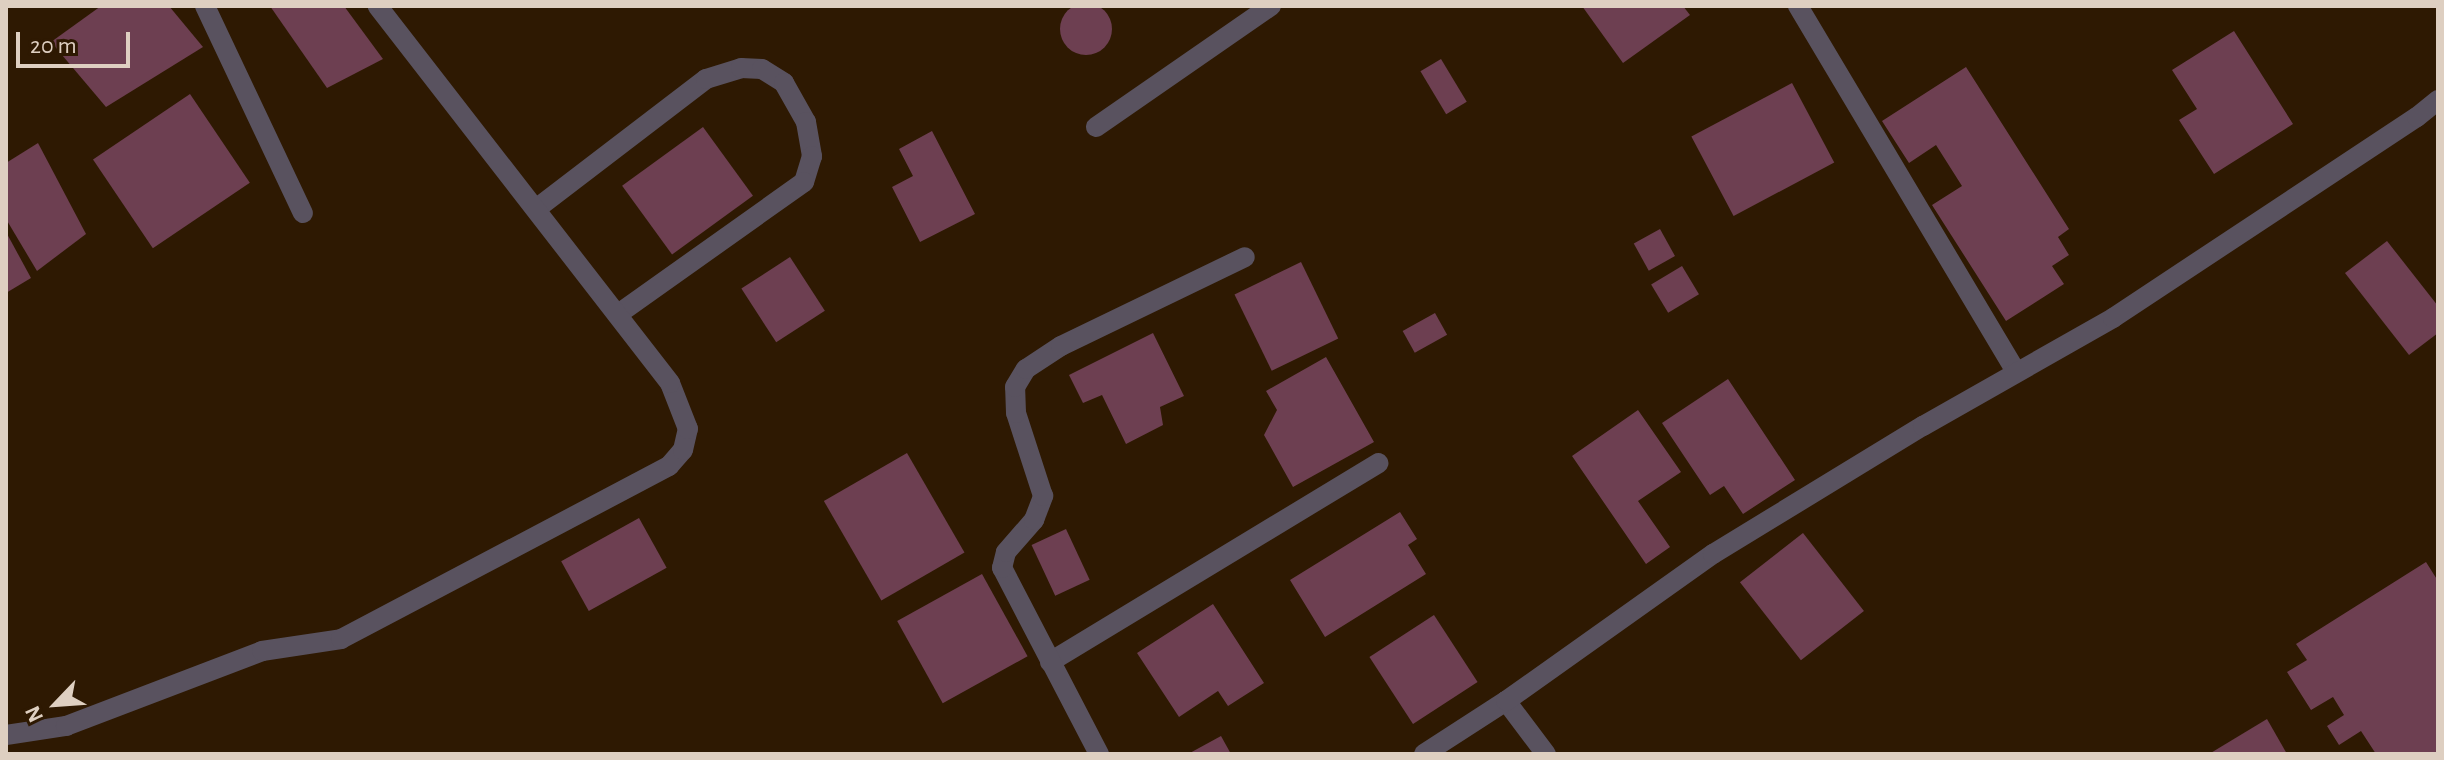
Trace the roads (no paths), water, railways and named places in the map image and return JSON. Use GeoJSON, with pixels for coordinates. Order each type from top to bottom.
{"type":"FeatureCollection","features":[{"type":"Feature","properties":{"kind":"street"},"geometry":{"type":"LineString","coordinates":[[205,6],[303,213]]}},
{"type":"Feature","properties":{"kind":"street"},"geometry":{"type":"LineString","coordinates":[[6,735],[66,726],[262,651],[341,639],[669,466],[683,450],[688,429],[682,406],[670,383],[378,6]]}},
{"type":"Feature","properties":{"kind":"street"},"geometry":{"type":"LineString","coordinates":[[1096,127],[1271,6]]}},
{"type":"Feature","properties":{"kind":"street"},"geometry":{"type":"LineString","coordinates":[[1798,6],[2016,372]]}},
{"type":"Feature","properties":{"kind":"street"},"geometry":{"type":"LineString","coordinates":[[536,209],[706,79],[741,68],[762,69],[784,83],[806,122],[812,156],[804,182],[617,315]]}},
{"type":"Feature","properties":{"kind":"street"},"geometry":{"type":"LineString","coordinates":[[1424,754],[1506,701],[1713,554],[2016,372],[2113,318],[2417,117],[2438,100]]}},
{"type":"Feature","properties":{"kind":"street"},"geometry":{"type":"LineString","coordinates":[[1099,754],[1002,568],[1006,552],[1034,520],[1043,496],[1016,413],[1015,387],[1026,369],[1061,346],[1245,257]]}},
{"type":"Feature","properties":{"kind":"street"},"geometry":{"type":"LineString","coordinates":[[1050,662],[1378,463]]}},
{"type":"Feature","properties":{"kind":"street"},"geometry":{"type":"LineString","coordinates":[[1506,701],[1546,754]]}}]}
